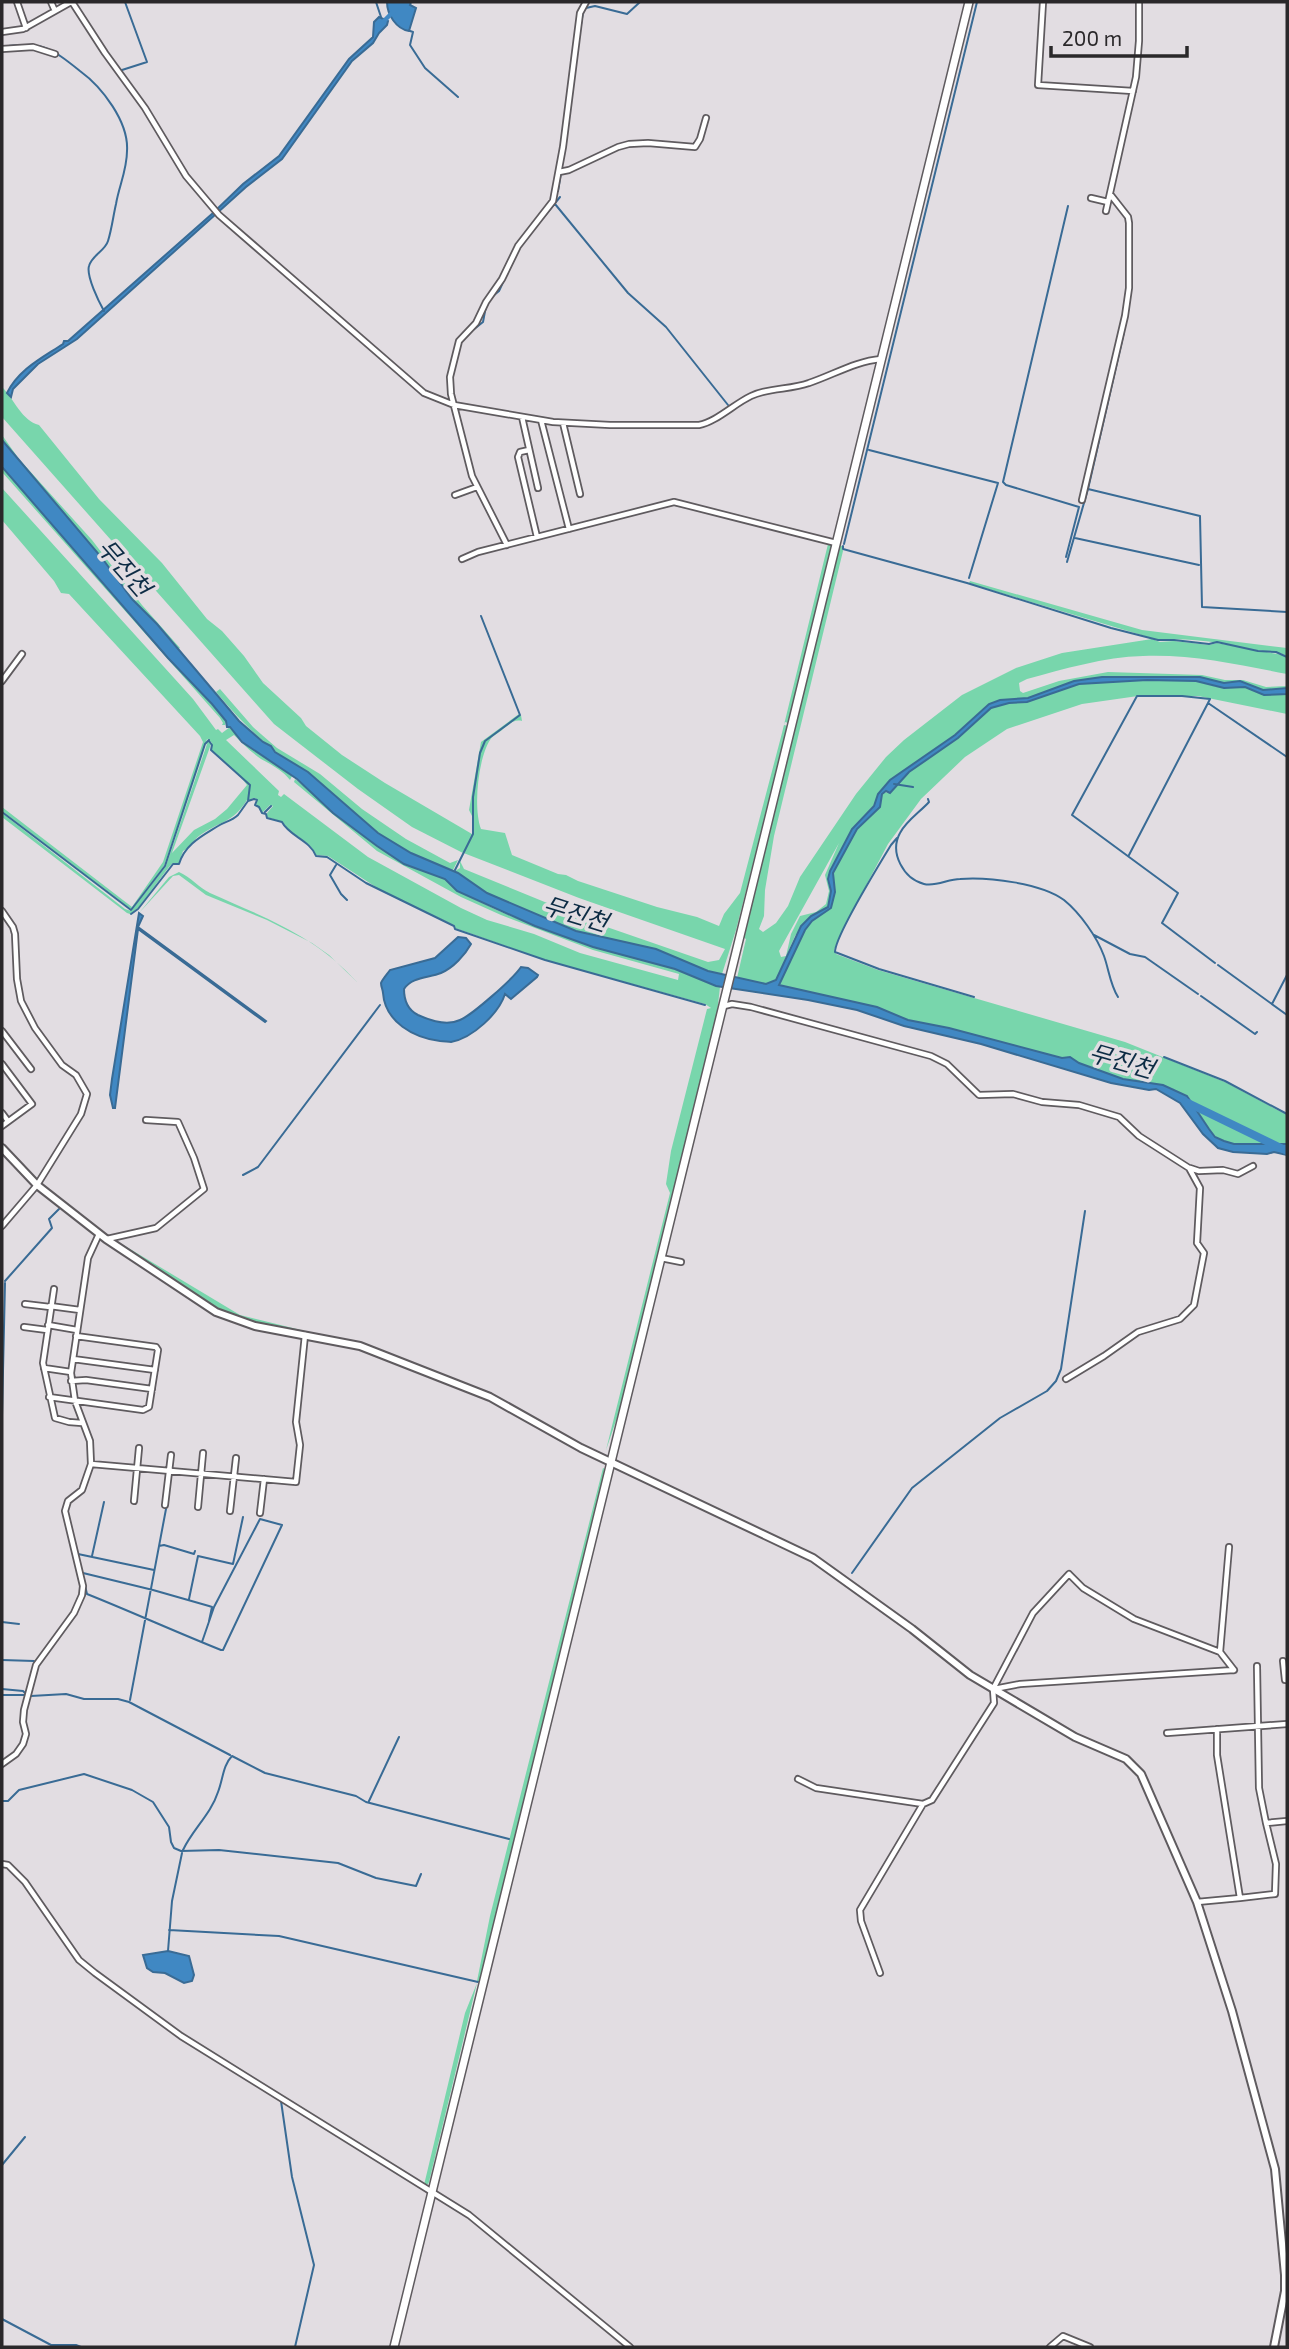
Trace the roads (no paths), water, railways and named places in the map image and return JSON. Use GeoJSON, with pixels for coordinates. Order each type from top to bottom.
{"type":"FeatureCollection","features":[{"type":"Feature","properties":{"kind":"main road"},"geometry":{"type":"LineString","coordinates":[[394,2347],[969,2]]}},
{"type":"Feature","properties":{"kind":"main road"},"geometry":{"type":"LineString","coordinates":[[2,1148],[37,1185],[99,1234],[223,1315],[241,1322],[360,1346],[490,1397],[581,1448],[813,1558],[912,1629],[970,1675],[1075,1737],[1126,1759],[1141,1774],[1197,1902],[1232,2011],[1275,2169],[1285,2291],[1274,2347]]}},
{"type":"Feature","properties":{"kind":"street"},"geometry":{"type":"LineString","coordinates":[[17,2],[26,27]]}},
{"type":"Feature","properties":{"kind":"street"},"geometry":{"type":"LineString","coordinates":[[51,2],[55,11]]}},
{"type":"Feature","properties":{"kind":"street"},"geometry":{"type":"LineString","coordinates":[[2,32],[15,32],[72,2],[145,108],[186,176],[218,213],[409,381],[424,393],[454,405],[563,423],[704,424],[734,405],[765,391],[810,383],[872,359],[881,359]]}},
{"type":"Feature","properties":{"kind":"street"},"geometry":{"type":"LineString","coordinates":[[507,545],[477,487],[454,405],[450,377],[456,346],[462,336],[477,323],[518,246],[553,201],[580,13],[586,2]]}},
{"type":"Feature","properties":{"kind":"street"},"geometry":{"type":"LineString","coordinates":[[1043,2],[1038,85],[1133,91]]}},
{"type":"Feature","properties":{"kind":"street"},"geometry":{"type":"LineString","coordinates":[[1106,211],[1133,91],[1139,41],[1139,2]]}},
{"type":"Feature","properties":{"kind":"street"},"geometry":{"type":"LineString","coordinates":[[2,49],[33,47],[55,54]]}},
{"type":"Feature","properties":{"kind":"street"},"geometry":{"type":"LineString","coordinates":[[559,172],[618,147],[648,143],[695,147],[706,118]]}},
{"type":"Feature","properties":{"kind":"street"},"geometry":{"type":"LineString","coordinates":[[1082,500],[1125,316],[1129,288],[1128,217],[1110,194]]}},
{"type":"Feature","properties":{"kind":"street"},"geometry":{"type":"LineString","coordinates":[[1091,198],[1108,202]]}},
{"type":"Feature","properties":{"kind":"street"},"geometry":{"type":"LineString","coordinates":[[522,416],[538,488]]}},
{"type":"Feature","properties":{"kind":"street"},"geometry":{"type":"LineString","coordinates":[[541,420],[569,529]]}},
{"type":"Feature","properties":{"kind":"street"},"geometry":{"type":"LineString","coordinates":[[563,423],[580,494]]}},
{"type":"Feature","properties":{"kind":"street"},"geometry":{"type":"LineString","coordinates":[[529,450],[520,452],[518,457],[537,537]]}},
{"type":"Feature","properties":{"kind":"street"},"geometry":{"type":"LineString","coordinates":[[455,495],[477,487]]}},
{"type":"Feature","properties":{"kind":"street"},"geometry":{"type":"LineString","coordinates":[[462,559],[478,552],[674,502],[836,543]]}},
{"type":"Feature","properties":{"kind":"street"},"geometry":{"type":"LineString","coordinates":[[2,681],[22,654]]}},
{"type":"Feature","properties":{"kind":"street"},"geometry":{"type":"LineString","coordinates":[[2,911],[15,934],[19,994],[29,1018],[62,1065],[76,1075],[87,1094],[82,1114],[37,1185],[2,1226]]}},
{"type":"Feature","properties":{"kind":"street"},"geometry":{"type":"LineString","coordinates":[[724,1003],[751,1007],[931,1056],[947,1064],[979,1095],[1013,1094],[1042,1102],[1079,1105],[1119,1117],[1139,1136],[1189,1168],[1199,1171],[1223,1170],[1238,1174],[1253,1166]]}},
{"type":"Feature","properties":{"kind":"street"},"geometry":{"type":"LineString","coordinates":[[2,1031],[31,1069]]}},
{"type":"Feature","properties":{"kind":"street"},"geometry":{"type":"LineString","coordinates":[[2,1064],[32,1104],[2,1126]]}},
{"type":"Feature","properties":{"kind":"street"},"geometry":{"type":"LineString","coordinates":[[2,1112],[8,1121]]}},
{"type":"Feature","properties":{"kind":"street"},"geometry":{"type":"LineString","coordinates":[[106,1239],[156,1228],[204,1188],[178,1122],[146,1119]]}},
{"type":"Feature","properties":{"kind":"street"},"geometry":{"type":"LineString","coordinates":[[1066,1379],[1138,1332],[1180,1319],[1194,1305],[1204,1253],[1197,1244],[1200,1188],[1189,1168]]}},
{"type":"Feature","properties":{"kind":"street"},"geometry":{"type":"LineString","coordinates":[[2,1764],[16,1754],[25,1739],[24,1715],[39,1658],[69,1622],[82,1595],[83,1586],[65,1511],[68,1501],[82,1490],[90,1464],[90,1441],[75,1401],[72,1372],[88,1258],[99,1234]]}},
{"type":"Feature","properties":{"kind":"street"},"geometry":{"type":"LineString","coordinates":[[661,1258],[681,1262]]}},
{"type":"Feature","properties":{"kind":"street"},"geometry":{"type":"LineString","coordinates":[[54,1289],[44,1368],[49,1397],[57,1419],[83,1423]]}},
{"type":"Feature","properties":{"kind":"street"},"geometry":{"type":"LineString","coordinates":[[24,1304],[80,1310]]}},
{"type":"Feature","properties":{"kind":"street"},"geometry":{"type":"LineString","coordinates":[[24,1327],[77,1333],[156,1347],[158,1350],[149,1406],[144,1410],[49,1397]]}},
{"type":"Feature","properties":{"kind":"street"},"geometry":{"type":"LineString","coordinates":[[90,1464],[296,1482],[300,1445],[296,1422],[306,1335]]}},
{"type":"Feature","properties":{"kind":"street"},"geometry":{"type":"LineString","coordinates":[[73,1359],[155,1370]]}},
{"type":"Feature","properties":{"kind":"street"},"geometry":{"type":"LineString","coordinates":[[44,1368],[72,1372]]}},
{"type":"Feature","properties":{"kind":"street"},"geometry":{"type":"LineString","coordinates":[[72,1381],[86,1380],[152,1389]]}},
{"type":"Feature","properties":{"kind":"street"},"geometry":{"type":"LineString","coordinates":[[134,1501],[139,1447]]}},
{"type":"Feature","properties":{"kind":"street"},"geometry":{"type":"LineString","coordinates":[[198,1507],[203,1453]]}},
{"type":"Feature","properties":{"kind":"street"},"geometry":{"type":"LineString","coordinates":[[165,1505],[171,1455]]}},
{"type":"Feature","properties":{"kind":"street"},"geometry":{"type":"LineString","coordinates":[[230,1511],[236,1458]]}},
{"type":"Feature","properties":{"kind":"street"},"geometry":{"type":"LineString","coordinates":[[260,1513],[264,1479]]}},
{"type":"Feature","properties":{"kind":"street"},"geometry":{"type":"LineString","coordinates":[[1220,1652],[1230,1547]]}},
{"type":"Feature","properties":{"kind":"street"},"geometry":{"type":"LineString","coordinates":[[799,1779],[816,1787],[923,1804],[932,1800],[994,1703],[993,1689],[1033,1613],[1069,1574],[1083,1588],[1134,1619],[1220,1652],[1234,1670],[1020,1684],[993,1689]]}},
{"type":"Feature","properties":{"kind":"street"},"geometry":{"type":"LineString","coordinates":[[1283,1661],[1287,1680]]}},
{"type":"Feature","properties":{"kind":"street"},"geometry":{"type":"LineString","coordinates":[[1197,1902],[1275,1894],[1276,1864],[1259,1788],[1258,1666]]}},
{"type":"Feature","properties":{"kind":"street"},"geometry":{"type":"LineString","coordinates":[[1167,1733],[1287,1724]]}},
{"type":"Feature","properties":{"kind":"street"},"geometry":{"type":"LineString","coordinates":[[1217,1729],[1217,1755],[1240,1898]]}},
{"type":"Feature","properties":{"kind":"street"},"geometry":{"type":"LineString","coordinates":[[880,1973],[860,1921],[860,1910],[923,1804]]}},
{"type":"Feature","properties":{"kind":"street"},"geometry":{"type":"LineString","coordinates":[[1266,1823],[1287,1821]]}},
{"type":"Feature","properties":{"kind":"street"},"geometry":{"type":"LineString","coordinates":[[2,1863],[24,1882],[79,1960],[135,2004],[181,2036],[432,2190],[500,2239],[630,2347]]}},
{"type":"Feature","properties":{"kind":"street"},"geometry":{"type":"LineString","coordinates":[[1050,2347],[1063,2336],[1090,2347]]}},
{"type":"Feature","properties":{"kind":"water"},"geometry":{"type":"Polygon","coordinates":[[[387,2],[411,2],[410,5],[416,8],[409,31],[393,20],[387,2]]]}},
{"type":"Feature","properties":{"kind":"water"},"geometry":{"type":"Polygon","coordinates":[[[379,17],[388,21],[387,25],[373,43],[352,61],[282,159],[246,187],[77,339],[38,364],[13,389],[11,397],[7,393],[24,371],[64,341],[68,341],[243,184],[279,156],[349,59],[373,37],[374,22],[379,17]]]}},
{"type":"Feature","properties":{"kind":"water"},"geometry":{"type":"Polygon","coordinates":[[[2,440],[102,558],[132,599],[157,624],[239,721],[275,752],[308,772],[378,833],[411,853],[458,873],[487,893],[576,931],[656,949],[708,971],[766,984],[776,980],[801,926],[811,916],[828,907],[831,891],[828,879],[830,871],[852,829],[874,806],[878,794],[890,780],[955,735],[989,704],[1000,700],[1028,698],[1074,681],[1102,677],[1200,677],[1224,683],[1240,681],[1263,690],[1287,688],[1287,694],[1264,695],[1245,687],[1224,688],[1196,681],[1147,680],[1079,684],[1027,702],[991,708],[958,738],[909,772],[890,793],[886,791],[882,794],[880,807],[857,829],[833,873],[835,892],[831,908],[812,921],[805,930],[779,985],[877,1007],[908,1020],[1062,1058],[1070,1057],[1123,1079],[1163,1085],[1187,1096],[1215,1137],[1234,1144],[1287,1144],[1287,1155],[1274,1152],[1233,1152],[1218,1148],[1203,1134],[1180,1103],[1156,1089],[1111,1083],[981,1044],[904,1026],[857,1010],[716,986],[675,969],[593,947],[535,926],[457,891],[445,879],[404,864],[333,813],[297,779],[242,742],[230,727],[227,727],[226,721],[212,704],[168,658],[2,467],[2,440]]]}},
{"type":"Feature","properties":{"kind":"water"},"geometry":{"type":"Polygon","coordinates":[[[139,913],[143,916],[138,927],[266,1021],[138,929],[113,1108],[110,1095],[112,1079],[139,913]]]}},
{"type":"Feature","properties":{"kind":"water"},"geometry":{"type":"Polygon","coordinates":[[[458,937],[466,938],[471,944],[458,961],[445,971],[416,980],[404,989],[407,1004],[418,1015],[439,1022],[455,1022],[482,1004],[521,967],[538,975],[511,999],[505,994],[491,1016],[476,1030],[459,1040],[451,1042],[420,1036],[403,1027],[389,1012],[381,983],[390,970],[435,958],[458,937]]]}},
{"type":"Feature","properties":{"kind":"water"},"geometry":{"type":"Polygon","coordinates":[[[168,1951],[189,1956],[194,1975],[192,1981],[184,1983],[165,1973],[153,1972],[147,1968],[143,1955],[168,1951]]]}},
{"type":"Feature","properties":{"kind":"waterway"},"geometry":{"type":"LineString","coordinates":[[122,70],[147,62],[125,2]]}},
{"type":"Feature","properties":{"kind":"waterway"},"geometry":{"type":"LineString","coordinates":[[376,2],[381,17]]}},
{"type":"Feature","properties":{"kind":"waterway"},"geometry":{"type":"LineString","coordinates":[[382,23],[394,11],[394,2]]}},
{"type":"Feature","properties":{"kind":"waterway"},"geometry":{"type":"LineString","coordinates":[[586,8],[595,6],[627,14],[640,2]]}},
{"type":"Feature","properties":{"kind":"waterway"},"geometry":{"type":"LineString","coordinates":[[844,544],[977,2]]}},
{"type":"Feature","properties":{"kind":"waterway"},"geometry":{"type":"LineString","coordinates":[[576,55],[583,12]]}},
{"type":"Feature","properties":{"kind":"waterway"},"geometry":{"type":"LineString","coordinates":[[410,31],[413,32],[410,45],[425,68],[458,97]]}},
{"type":"Feature","properties":{"kind":"waterway"},"geometry":{"type":"LineString","coordinates":[[2,47],[36,46],[61,56],[97,86],[119,117],[124,129],[127,158],[109,236],[89,266],[91,282],[104,311]]}},
{"type":"Feature","properties":{"kind":"waterway"},"geometry":{"type":"LineString","coordinates":[[558,191],[561,172]]}},
{"type":"Feature","properties":{"kind":"waterway"},"geometry":{"type":"LineString","coordinates":[[543,218],[560,197]]}},
{"type":"Feature","properties":{"kind":"waterway"},"geometry":{"type":"LineString","coordinates":[[555,204],[628,293],[666,327],[728,405]]}},
{"type":"Feature","properties":{"kind":"waterway"},"geometry":{"type":"LineString","coordinates":[[1066,557],[1079,507],[1003,482],[1068,206]]}},
{"type":"Feature","properties":{"kind":"waterway"},"geometry":{"type":"LineString","coordinates":[[493,296],[499,291],[505,278]]}},
{"type":"Feature","properties":{"kind":"waterway"},"geometry":{"type":"LineString","coordinates":[[473,330],[483,322],[486,306]]}},
{"type":"Feature","properties":{"kind":"waterway"},"geometry":{"type":"LineString","coordinates":[[1067,562],[1088,489],[1124,332]]}},
{"type":"Feature","properties":{"kind":"waterway"},"geometry":{"type":"LineString","coordinates":[[869,450],[998,483],[969,578]]}},
{"type":"Feature","properties":{"kind":"waterway"},"geometry":{"type":"LineString","coordinates":[[1088,489],[1200,516],[1202,607],[1287,612]]}},
{"type":"Feature","properties":{"kind":"waterway"},"geometry":{"type":"LineString","coordinates":[[1075,538],[1199,565]]}},
{"type":"Feature","properties":{"kind":"waterway"},"geometry":{"type":"LineString","coordinates":[[843,546],[843,549],[1158,640],[1209,644],[1217,642],[1276,652],[1287,657]]}},
{"type":"Feature","properties":{"kind":"waterway"},"geometry":{"type":"LineString","coordinates":[[455,870],[473,834],[473,797],[480,753],[485,741],[520,715],[481,616]]}},
{"type":"Feature","properties":{"kind":"waterway"},"geometry":{"type":"LineString","coordinates":[[1208,703],[1210,699],[1137,696],[1072,815],[1178,893],[1162,923],[1215,963]]}},
{"type":"Feature","properties":{"kind":"waterway"},"geometry":{"type":"LineString","coordinates":[[1129,855],[1208,703],[1287,757]]}},
{"type":"Feature","properties":{"kind":"waterway"},"geometry":{"type":"LineString","coordinates":[[2,812],[131,910],[165,866],[205,744],[209,740]]}},
{"type":"Feature","properties":{"kind":"waterway"},"geometry":{"type":"LineString","coordinates":[[209,741],[211,750],[250,785],[248,801]]}},
{"type":"Feature","properties":{"kind":"waterway"},"geometry":{"type":"LineString","coordinates":[[894,784],[913,787]]}},
{"type":"Feature","properties":{"kind":"waterway"},"geometry":{"type":"LineString","coordinates":[[131,914],[138,909],[173,864],[179,864],[185,851],[195,841],[236,817],[248,801],[254,799],[257,800],[255,805],[267,818],[282,822],[309,846],[316,856],[327,857],[366,883],[454,926],[455,929],[545,960],[705,1005]]}},
{"type":"Feature","properties":{"kind":"waterway"},"geometry":{"type":"LineString","coordinates":[[928,799],[929,802],[909,821],[897,841],[897,857],[910,877],[928,885],[960,879],[1000,880],[1029,885],[1054,894],[1070,905],[1092,933],[1104,956],[1118,997]]}},
{"type":"Feature","properties":{"kind":"waterway"},"geometry":{"type":"LineString","coordinates":[[265,812],[271,806]]}},
{"type":"Feature","properties":{"kind":"waterway"},"geometry":{"type":"LineString","coordinates":[[897,838],[842,931],[835,952],[879,969],[974,997]]}},
{"type":"Feature","properties":{"kind":"waterway"},"geometry":{"type":"LineString","coordinates":[[336,865],[330,875],[347,900]]}},
{"type":"Feature","properties":{"kind":"waterway"},"geometry":{"type":"LineString","coordinates":[[1094,935],[1130,954],[1145,957],[1198,994]]}},
{"type":"Feature","properties":{"kind":"waterway"},"geometry":{"type":"LineString","coordinates":[[1218,965],[1287,1015]]}},
{"type":"Feature","properties":{"kind":"waterway"},"geometry":{"type":"LineString","coordinates":[[1272,1004],[1287,975]]}},
{"type":"Feature","properties":{"kind":"waterway"},"geometry":{"type":"LineString","coordinates":[[1201,996],[1255,1034],[1257,1032]]}},
{"type":"Feature","properties":{"kind":"waterway"},"geometry":{"type":"LineString","coordinates":[[243,1175],[258,1167],[380,1005]]}},
{"type":"Feature","properties":{"kind":"waterway"},"geometry":{"type":"LineString","coordinates":[[1164,1057],[1225,1081],[1287,1114]]}},
{"type":"Feature","properties":{"kind":"waterway","name":"무진천"},"geometry":{"type":"LineString","coordinates":[[1186,1102],[1287,1151]]}},
{"type":"Feature","properties":{"kind":"waterway"},"geometry":{"type":"LineString","coordinates":[[5,1281],[52,1228],[49,1219],[59,1209]]}},
{"type":"Feature","properties":{"kind":"waterway"},"geometry":{"type":"LineString","coordinates":[[852,1573],[912,1488],[1000,1418],[1047,1391],[1056,1381],[1061,1369],[1085,1211]]}},
{"type":"Feature","properties":{"kind":"waterway"},"geometry":{"type":"LineString","coordinates":[[2,1415],[5,1283]]}},
{"type":"Feature","properties":{"kind":"waterway"},"geometry":{"type":"LineString","coordinates":[[92,1556],[104,1502]]}},
{"type":"Feature","properties":{"kind":"waterway"},"geometry":{"type":"LineString","coordinates":[[130,1700],[166,1509]]}},
{"type":"Feature","properties":{"kind":"waterway"},"geometry":{"type":"LineString","coordinates":[[189,1599],[198,1556],[233,1564],[243,1517]]}},
{"type":"Feature","properties":{"kind":"waterway"},"geometry":{"type":"LineString","coordinates":[[81,1569],[87,1594],[204,1643],[223,1650],[282,1525],[260,1519],[214,1607],[202,1642]]}},
{"type":"Feature","properties":{"kind":"waterway"},"geometry":{"type":"LineString","coordinates":[[159,1546],[194,1554],[195,1551]]}},
{"type":"Feature","properties":{"kind":"waterway"},"geometry":{"type":"LineString","coordinates":[[78,1554],[154,1570]]}},
{"type":"Feature","properties":{"kind":"waterway"},"geometry":{"type":"LineString","coordinates":[[83,1573],[212,1607],[209,1621]]}},
{"type":"Feature","properties":{"kind":"waterway"},"geometry":{"type":"LineString","coordinates":[[2,1622],[19,1624]]}},
{"type":"Feature","properties":{"kind":"waterway"},"geometry":{"type":"LineString","coordinates":[[2,1660],[34,1661]]}},
{"type":"Feature","properties":{"kind":"waterway"},"geometry":{"type":"LineString","coordinates":[[2,1689],[23,1691],[26,1694]]}},
{"type":"Feature","properties":{"kind":"waterway"},"geometry":{"type":"LineString","coordinates":[[31,1696],[66,1694],[84,1699],[118,1699],[129,1702],[230,1755]]}},
{"type":"Feature","properties":{"kind":"waterway"},"geometry":{"type":"LineString","coordinates":[[2,1695],[25,1695]]}},
{"type":"Feature","properties":{"kind":"waterway"},"geometry":{"type":"LineString","coordinates":[[369,1801],[399,1737]]}},
{"type":"Feature","properties":{"kind":"waterway"},"geometry":{"type":"LineString","coordinates":[[183,1850],[215,1800],[225,1768],[232,1756],[265,1773],[509,1839]]}},
{"type":"Feature","properties":{"kind":"waterway"},"geometry":{"type":"LineString","coordinates":[[2,1801],[8,1801],[19,1790],[84,1774],[132,1790],[153,1802],[169,1827],[174,1848],[181,1851],[219,1850],[338,1863],[376,1878],[416,1886],[421,1874]]}},
{"type":"Feature","properties":{"kind":"waterway"},"geometry":{"type":"LineString","coordinates":[[168,1951],[172,1901],[182,1853]]}},
{"type":"Feature","properties":{"kind":"waterway"},"geometry":{"type":"LineString","coordinates":[[169,1930],[279,1936],[478,1982]]}},
{"type":"Feature","properties":{"kind":"waterway"},"geometry":{"type":"LineString","coordinates":[[281,2101],[292,2177],[314,2265],[295,2347]]}},
{"type":"Feature","properties":{"kind":"waterway"},"geometry":{"type":"LineString","coordinates":[[2,2165],[25,2137]]}},
{"type":"Feature","properties":{"kind":"waterway"},"geometry":{"type":"LineString","coordinates":[[2,2319],[51,2345],[81,2347]]}}]}
